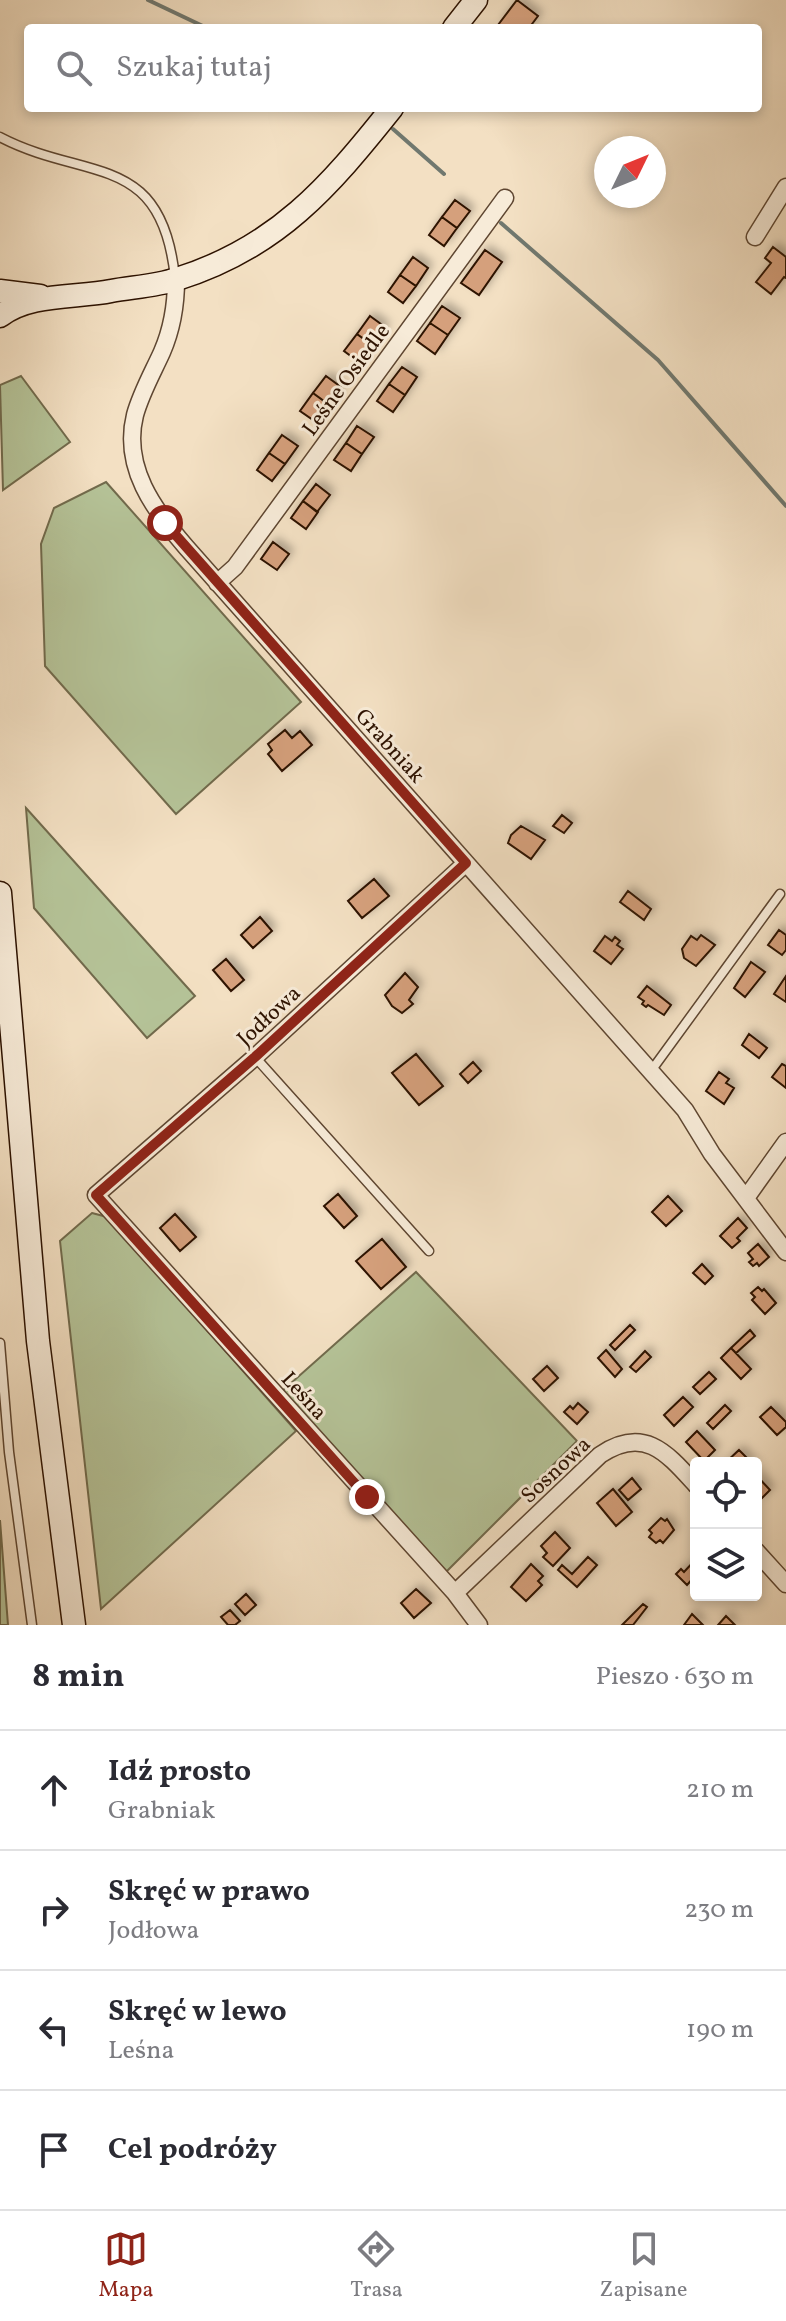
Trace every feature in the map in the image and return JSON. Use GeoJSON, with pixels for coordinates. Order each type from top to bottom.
{"type":"FeatureCollection","features":[{"type":"Feature","properties":{"kind":"main road"},"geometry":{"type":"LineString","coordinates":[[457,24],[476,0]]}},
{"type":"Feature","properties":{"kind":"main road"},"geometry":{"type":"LineString","coordinates":[[0,291],[45,298],[98,294],[176,280],[236,255],[285,224],[330,182],[389,112]]}},
{"type":"Feature","properties":{"kind":"main road"},"geometry":{"type":"LineString","coordinates":[[0,316],[8,310],[45,298]]}},
{"type":"Feature","properties":{"kind":"main road"},"geometry":{"type":"LineString","coordinates":[[0,893],[36,1326],[74,1625]]}},
{"type":"Feature","properties":{"kind":"street"},"geometry":{"type":"LineString","coordinates":[[755,237],[786,187]]}},
{"type":"Feature","properties":{"kind":"street","name":"Leśne Osiedle"},"geometry":{"type":"LineString","coordinates":[[217,583],[235,567],[505,198]]}},
{"type":"Feature","properties":{"kind":"street","name":"Grabniak"},"geometry":{"type":"LineString","coordinates":[[176,280],[172,322],[135,415],[134,433],[137,475],[165,523],[685,1110],[712,1154],[786,1252]]}},
{"type":"Feature","properties":{"kind":"street","name":"Jodłowa"},"geometry":{"type":"LineString","coordinates":[[96,1195],[255,1057],[466,863]]}},
{"type":"Feature","properties":{"kind":"street"},"geometry":{"type":"LineString","coordinates":[[746,1198],[786,1142]]}},
{"type":"Feature","properties":{"kind":"street","name":"Leśna"},"geometry":{"type":"LineString","coordinates":[[96,1195],[455,1593],[479,1625]]}},
{"type":"Feature","properties":{"kind":"street","name":"Sosnowa"},"geometry":{"type":"LineString","coordinates":[[455,1593],[612,1447],[627,1442],[654,1446],[671,1458],[690,1479]]}},
{"type":"Feature","properties":{"kind":"street"},"geometry":{"type":"LineString","coordinates":[[762,1558],[786,1584]]}},
{"type":"Feature","properties":{"kind":"lane"},"geometry":{"type":"LineString","coordinates":[[0,137],[35,152],[126,180],[143,193],[165,228],[176,280]]}},
{"type":"Feature","properties":{"kind":"lane"},"geometry":{"type":"LineString","coordinates":[[651,1071],[780,894]]}},
{"type":"Feature","properties":{"kind":"lane"},"geometry":{"type":"LineString","coordinates":[[255,1057],[429,1251]]}},
{"type":"Feature","properties":{"kind":"lane"},"geometry":{"type":"LineString","coordinates":[[0,1343],[9,1452],[32,1625]]}},
{"type":"Feature","properties":{"kind":"green space"},"geometry":{"type":"Polygon","coordinates":[[[21,376],[70,442],[3,490],[0,385],[21,376]]]}},
{"type":"Feature","properties":{"kind":"green space"},"geometry":{"type":"Polygon","coordinates":[[[106,482],[301,702],[176,814],[45,666],[41,544],[54,508],[106,482]]]}},
{"type":"Feature","properties":{"kind":"green space"},"geometry":{"type":"Polygon","coordinates":[[[26,808],[195,996],[147,1038],[34,908],[26,808]]]}},
{"type":"Feature","properties":{"kind":"green space"},"geometry":{"type":"Polygon","coordinates":[[[92,1213],[107,1217],[296,1431],[101,1609],[60,1241],[92,1213]]]}},
{"type":"Feature","properties":{"kind":"green space"},"geometry":{"type":"Polygon","coordinates":[[[416,1272],[577,1441],[444,1574],[281,1392],[416,1272]]]}},
{"type":"Feature","properties":{"kind":"green space"},"geometry":{"type":"Polygon","coordinates":[[[0,1520],[8,1625],[0,1625],[0,1520]]]}},
{"type":"Feature","properties":{"kind":"building"},"geometry":{"type":"Polygon","coordinates":[[[517,0],[538,16],[532,24],[499,24],[517,0]]]}},
{"type":"Feature","properties":{"kind":"building"},"geometry":{"type":"Polygon","coordinates":[[[455,200],[470,211],[457,228],[442,217],[455,200]]]}},
{"type":"Feature","properties":{"kind":"building"},"geometry":{"type":"Polygon","coordinates":[[[442,217],[457,228],[444,246],[429,235],[442,217]]]}},
{"type":"Feature","properties":{"kind":"building"},"geometry":{"type":"Polygon","coordinates":[[[773,247],[786,257],[786,278],[771,294],[756,282],[771,263],[765,258],[773,247]]]}},
{"type":"Feature","properties":{"kind":"building"},"geometry":{"type":"Polygon","coordinates":[[[485,250],[502,262],[479,295],[461,283],[485,250]]]}},
{"type":"Feature","properties":{"kind":"building"},"geometry":{"type":"Polygon","coordinates":[[[413,257],[428,268],[416,286],[400,275],[413,257]]]}},
{"type":"Feature","properties":{"kind":"building"},"geometry":{"type":"Polygon","coordinates":[[[400,275],[416,286],[403,303],[388,292],[400,275]]]}},
{"type":"Feature","properties":{"kind":"building"},"geometry":{"type":"Polygon","coordinates":[[[442,306],[460,318],[448,335],[430,323],[442,306]]]}},
{"type":"Feature","properties":{"kind":"building"},"geometry":{"type":"Polygon","coordinates":[[[370,316],[385,327],[372,345],[357,334],[370,316]]]}},
{"type":"Feature","properties":{"kind":"building"},"geometry":{"type":"Polygon","coordinates":[[[430,323],[448,335],[435,354],[417,341],[430,323]]]}},
{"type":"Feature","properties":{"kind":"building"},"geometry":{"type":"Polygon","coordinates":[[[357,334],[372,345],[359,362],[344,351],[357,334]]]}},
{"type":"Feature","properties":{"kind":"building"},"geometry":{"type":"Polygon","coordinates":[[[402,367],[417,377],[405,395],[389,384],[402,367]]]}},
{"type":"Feature","properties":{"kind":"building"},"geometry":{"type":"Polygon","coordinates":[[[326,376],[341,387],[328,404],[313,393],[326,376]]]}},
{"type":"Feature","properties":{"kind":"building"},"geometry":{"type":"Polygon","coordinates":[[[389,384],[405,395],[393,412],[377,401],[389,384]]]}},
{"type":"Feature","properties":{"kind":"building"},"geometry":{"type":"Polygon","coordinates":[[[313,393],[328,404],[316,422],[300,411],[313,393]]]}},
{"type":"Feature","properties":{"kind":"building"},"geometry":{"type":"Polygon","coordinates":[[[357,426],[374,437],[362,454],[346,443],[357,426]]]}},
{"type":"Feature","properties":{"kind":"building"},"geometry":{"type":"Polygon","coordinates":[[[282,435],[298,446],[285,464],[269,453],[282,435]]]}},
{"type":"Feature","properties":{"kind":"building"},"geometry":{"type":"Polygon","coordinates":[[[346,443],[362,454],[351,471],[334,460],[346,443]]]}},
{"type":"Feature","properties":{"kind":"building"},"geometry":{"type":"Polygon","coordinates":[[[269,453],[285,464],[272,481],[257,470],[269,453]]]}},
{"type":"Feature","properties":{"kind":"building"},"geometry":{"type":"Polygon","coordinates":[[[316,484],[330,495],[317,512],[303,501],[316,484]]]}},
{"type":"Feature","properties":{"kind":"building"},"geometry":{"type":"Polygon","coordinates":[[[303,501],[318,512],[306,529],[291,518],[303,501]]]}},
{"type":"Feature","properties":{"kind":"building"},"geometry":{"type":"Polygon","coordinates":[[[273,542],[289,554],[277,570],[261,559],[273,542]]]}},
{"type":"Feature","properties":{"kind":"building"},"geometry":{"type":"Polygon","coordinates":[[[285,730],[292,738],[300,731],[312,745],[282,771],[268,754],[272,750],[268,744],[285,730]]]}},
{"type":"Feature","properties":{"kind":"building"},"geometry":{"type":"Polygon","coordinates":[[[562,815],[572,823],[564,833],[553,826],[562,815]]]}},
{"type":"Feature","properties":{"kind":"building"},"geometry":{"type":"Polygon","coordinates":[[[521,826],[545,840],[531,859],[508,843],[511,835],[521,826]]]}},
{"type":"Feature","properties":{"kind":"building"},"geometry":{"type":"Polygon","coordinates":[[[374,879],[389,896],[362,918],[348,901],[374,879]]]}},
{"type":"Feature","properties":{"kind":"building"},"geometry":{"type":"Polygon","coordinates":[[[628,891],[651,909],[644,920],[620,902],[628,891]]]}},
{"type":"Feature","properties":{"kind":"building"},"geometry":{"type":"Polygon","coordinates":[[[260,917],[272,931],[253,948],[241,935],[260,917]]]}},
{"type":"Feature","properties":{"kind":"building"},"geometry":{"type":"Polygon","coordinates":[[[779,930],[786,935],[786,950],[782,955],[768,945],[779,930]]]}},
{"type":"Feature","properties":{"kind":"building"},"geometry":{"type":"Polygon","coordinates":[[[701,935],[715,945],[696,966],[684,958],[682,949],[691,936],[697,940],[701,935]]]}},
{"type":"Feature","properties":{"kind":"building"},"geometry":{"type":"Polygon","coordinates":[[[605,936],[612,941],[615,937],[620,941],[617,945],[623,949],[611,964],[594,951],[605,936]]]}},
{"type":"Feature","properties":{"kind":"building"},"geometry":{"type":"Polygon","coordinates":[[[226,959],[244,980],[231,991],[213,970],[226,959]]]}},
{"type":"Feature","properties":{"kind":"building"},"geometry":{"type":"Polygon","coordinates":[[[751,962],[765,972],[745,997],[734,988],[751,962]]]}},
{"type":"Feature","properties":{"kind":"building"},"geometry":{"type":"Polygon","coordinates":[[[405,973],[418,987],[409,1000],[413,1004],[402,1013],[392,1006],[385,995],[405,973]]]}},
{"type":"Feature","properties":{"kind":"building"},"geometry":{"type":"Polygon","coordinates":[[[786,976],[786,1002],[774,994],[786,976]]]}},
{"type":"Feature","properties":{"kind":"building"},"geometry":{"type":"Polygon","coordinates":[[[647,986],[671,1005],[664,1015],[642,1004],[644,1001],[638,997],[647,986]]]}},
{"type":"Feature","properties":{"kind":"building"},"geometry":{"type":"Polygon","coordinates":[[[749,1034],[767,1048],[759,1058],[742,1045],[749,1034]]]}},
{"type":"Feature","properties":{"kind":"building"},"geometry":{"type":"Polygon","coordinates":[[[416,1054],[443,1086],[419,1105],[392,1073],[416,1054]]]}},
{"type":"Feature","properties":{"kind":"building"},"geometry":{"type":"Polygon","coordinates":[[[473,1062],[481,1071],[468,1083],[460,1074],[473,1062]]]}},
{"type":"Feature","properties":{"kind":"building"},"geometry":{"type":"Polygon","coordinates":[[[782,1064],[786,1066],[786,1088],[772,1077],[782,1064]]]}},
{"type":"Feature","properties":{"kind":"building"},"geometry":{"type":"Polygon","coordinates":[[[719,1072],[729,1079],[726,1083],[734,1088],[724,1104],[706,1091],[719,1072]]]}},
{"type":"Feature","properties":{"kind":"building"},"geometry":{"type":"Polygon","coordinates":[[[338,1194],[357,1216],[344,1228],[324,1206],[338,1194]]]}},
{"type":"Feature","properties":{"kind":"building"},"geometry":{"type":"Polygon","coordinates":[[[668,1196],[682,1211],[666,1226],[652,1212],[668,1196]]]}},
{"type":"Feature","properties":{"kind":"building"},"geometry":{"type":"Polygon","coordinates":[[[175,1214],[196,1237],[180,1251],[160,1228],[175,1214]]]}},
{"type":"Feature","properties":{"kind":"building"},"geometry":{"type":"Polygon","coordinates":[[[738,1218],[747,1228],[732,1248],[720,1236],[738,1218]]]}},
{"type":"Feature","properties":{"kind":"building"},"geometry":{"type":"Polygon","coordinates":[[[382,1239],[406,1267],[381,1289],[356,1261],[382,1239]]]}},
{"type":"Feature","properties":{"kind":"building"},"geometry":{"type":"Polygon","coordinates":[[[758,1244],[769,1257],[759,1266],[757,1263],[753,1266],[749,1262],[753,1259],[748,1253],[758,1244]]]}},
{"type":"Feature","properties":{"kind":"building"},"geometry":{"type":"Polygon","coordinates":[[[702,1264],[713,1276],[705,1284],[693,1273],[702,1264]]]}},
{"type":"Feature","properties":{"kind":"building"},"geometry":{"type":"Polygon","coordinates":[[[758,1287],[762,1291],[764,1289],[776,1303],[765,1314],[752,1300],[755,1297],[751,1293],[758,1287]]]}},
{"type":"Feature","properties":{"kind":"building"},"geometry":{"type":"Polygon","coordinates":[[[630,1325],[635,1330],[615,1350],[610,1345],[630,1325]]]}},
{"type":"Feature","properties":{"kind":"building"},"geometry":{"type":"Polygon","coordinates":[[[750,1330],[755,1336],[736,1353],[731,1348],[750,1330]]]}},
{"type":"Feature","properties":{"kind":"building"},"geometry":{"type":"Polygon","coordinates":[[[731,1348],[751,1369],[741,1379],[721,1358],[731,1348]]]}},
{"type":"Feature","properties":{"kind":"building"},"geometry":{"type":"Polygon","coordinates":[[[606,1350],[622,1369],[615,1377],[598,1358],[606,1350]]]}},
{"type":"Feature","properties":{"kind":"building"},"geometry":{"type":"Polygon","coordinates":[[[645,1351],[651,1357],[636,1372],[630,1367],[645,1351]]]}},
{"type":"Feature","properties":{"kind":"building"},"geometry":{"type":"Polygon","coordinates":[[[547,1366],[558,1378],[544,1391],[533,1379],[547,1366]]]}},
{"type":"Feature","properties":{"kind":"building"},"geometry":{"type":"Polygon","coordinates":[[[709,1372],[716,1379],[700,1394],[693,1387],[709,1372]]]}},
{"type":"Feature","properties":{"kind":"building"},"geometry":{"type":"Polygon","coordinates":[[[683,1397],[693,1407],[674,1426],[664,1415],[683,1397]]]}},
{"type":"Feature","properties":{"kind":"building"},"geometry":{"type":"Polygon","coordinates":[[[578,1403],[588,1412],[577,1424],[564,1412],[578,1403]]]}},
{"type":"Feature","properties":{"kind":"building"},"geometry":{"type":"Polygon","coordinates":[[[725,1405],[731,1411],[713,1429],[707,1423],[725,1405]]]}},
{"type":"Feature","properties":{"kind":"building"},"geometry":{"type":"Polygon","coordinates":[[[771,1407],[786,1422],[786,1427],[777,1435],[760,1417],[771,1407]]]}},
{"type":"Feature","properties":{"kind":"building"},"geometry":{"type":"Polygon","coordinates":[[[697,1431],[715,1450],[708,1457],[700,1457],[686,1442],[697,1431]]]}},
{"type":"Feature","properties":{"kind":"building"},"geometry":{"type":"Polygon","coordinates":[[[739,1450],[746,1457],[731,1457],[739,1450]]]}},
{"type":"Feature","properties":{"kind":"building"},"geometry":{"type":"Polygon","coordinates":[[[632,1478],[641,1489],[628,1500],[619,1490],[632,1478]]]}},
{"type":"Feature","properties":{"kind":"building"},"geometry":{"type":"Polygon","coordinates":[[[762,1481],[770,1490],[762,1498],[762,1481]]]}},
{"type":"Feature","properties":{"kind":"building"},"geometry":{"type":"Polygon","coordinates":[[[613,1489],[632,1512],[616,1526],[597,1503],[613,1489]]]}},
{"type":"Feature","properties":{"kind":"building"},"geometry":{"type":"Polygon","coordinates":[[[661,1518],[667,1519],[674,1530],[663,1543],[660,1540],[656,1543],[649,1537],[652,1533],[649,1530],[661,1518]]]}},
{"type":"Feature","properties":{"kind":"building"},"geometry":{"type":"Polygon","coordinates":[[[555,1532],[570,1548],[553,1566],[543,1557],[547,1553],[541,1546],[555,1532]]]}},
{"type":"Feature","properties":{"kind":"building"},"geometry":{"type":"Polygon","coordinates":[[[588,1557],[597,1565],[577,1587],[558,1570],[562,1565],[572,1574],[588,1557]]]}},
{"type":"Feature","properties":{"kind":"building"},"geometry":{"type":"Polygon","coordinates":[[[531,1564],[543,1576],[538,1581],[542,1585],[526,1601],[511,1587],[531,1564]]]}},
{"type":"Feature","properties":{"kind":"building"},"geometry":{"type":"Polygon","coordinates":[[[690,1566],[690,1582],[687,1585],[676,1574],[681,1569],[684,1572],[690,1566]]]}},
{"type":"Feature","properties":{"kind":"building"},"geometry":{"type":"Polygon","coordinates":[[[416,1589],[431,1603],[414,1618],[401,1603],[416,1589]]]}},
{"type":"Feature","properties":{"kind":"building"},"geometry":{"type":"Polygon","coordinates":[[[246,1594],[256,1605],[245,1615],[235,1604],[246,1594]]]}},
{"type":"Feature","properties":{"kind":"building"},"geometry":{"type":"Polygon","coordinates":[[[643,1604],[647,1607],[633,1625],[622,1625],[643,1604]]]}},
{"type":"Feature","properties":{"kind":"building"},"geometry":{"type":"Polygon","coordinates":[[[230,1610],[240,1621],[235,1625],[228,1625],[221,1617],[230,1610]]]}},
{"type":"Feature","properties":{"kind":"building"},"geometry":{"type":"Polygon","coordinates":[[[692,1614],[703,1625],[684,1625],[692,1614]]]}},
{"type":"Feature","properties":{"kind":"building"},"geometry":{"type":"Polygon","coordinates":[[[726,1616],[735,1625],[718,1625],[726,1616]]]}},
{"type":"Feature","properties":{"kind":"waterway"},"geometry":{"type":"LineString","coordinates":[[148,0],[199,24]]}},
{"type":"Feature","properties":{"kind":"waterway"},"geometry":{"type":"LineString","coordinates":[[393,129],[444,174]]}},
{"type":"Feature","properties":{"kind":"waterway"},"geometry":{"type":"LineString","coordinates":[[501,223],[658,360],[786,506]]}},
{"type":"Feature","properties":{"kind":"route"},"geometry":{"type":"LineString","coordinates":[[165,523],[466,863],[255,1057],[96,1195],[367,1497]]}}]}
